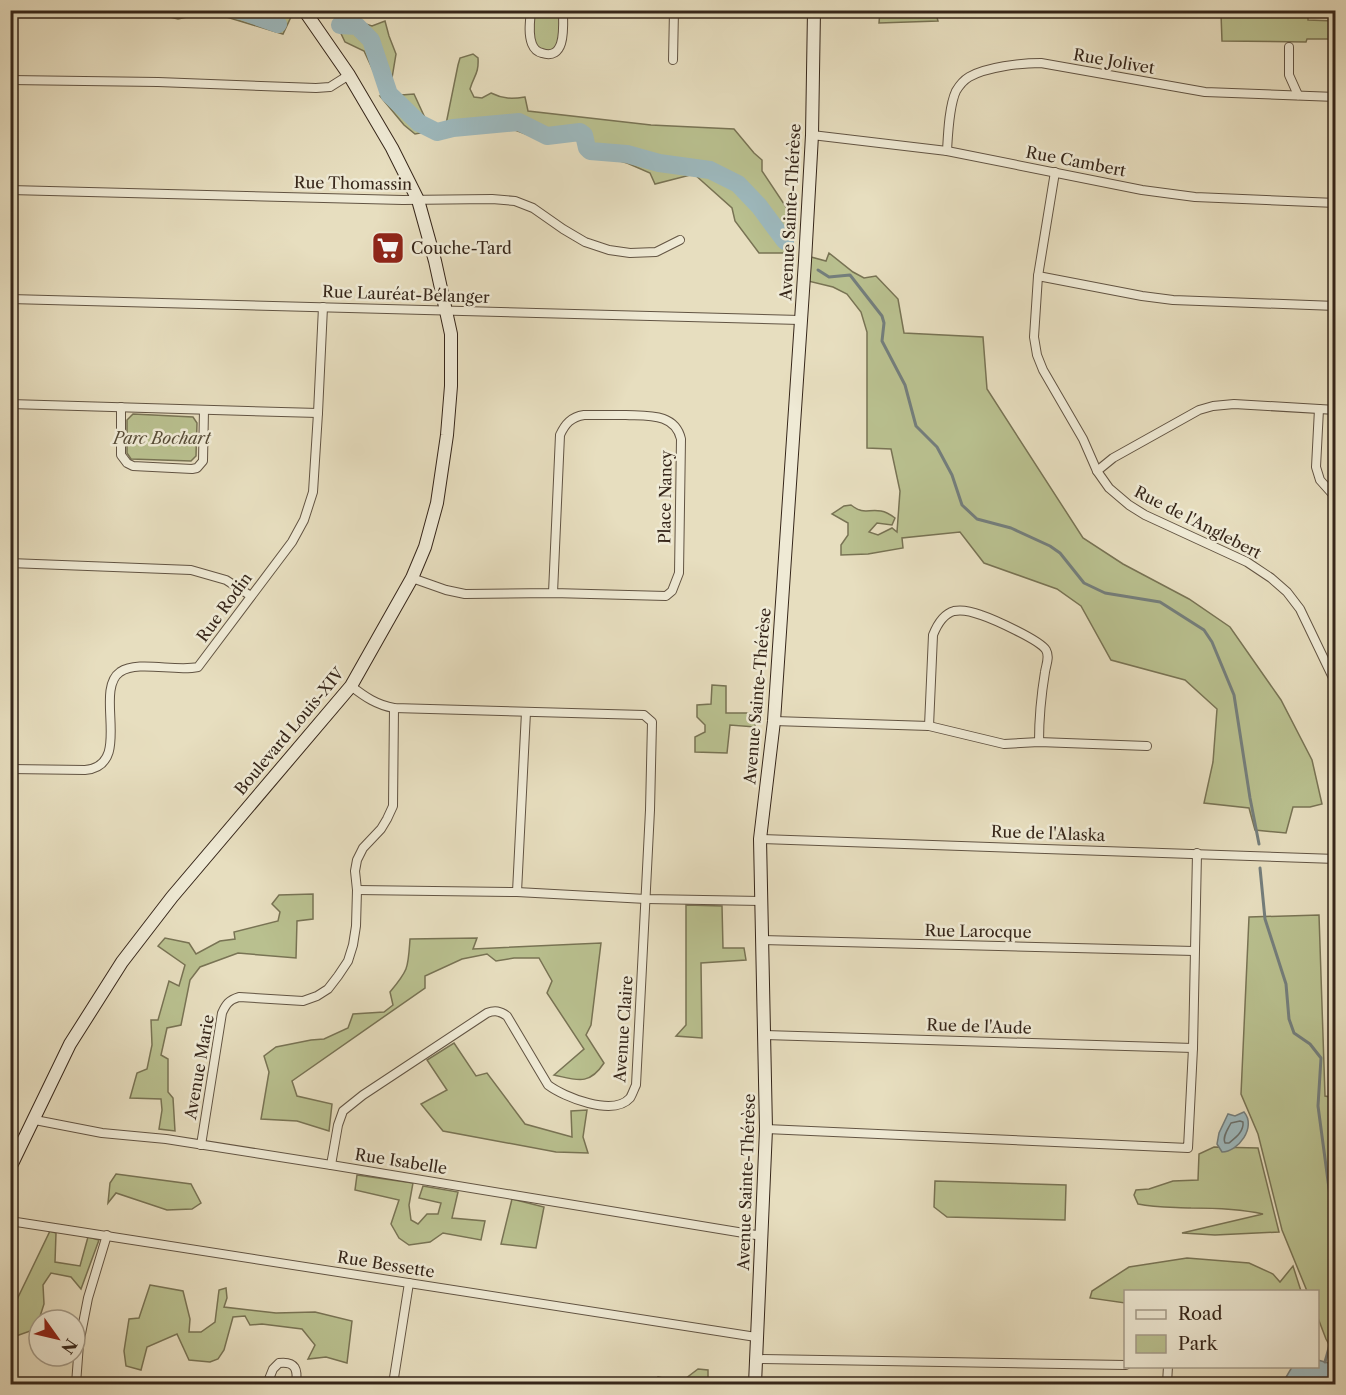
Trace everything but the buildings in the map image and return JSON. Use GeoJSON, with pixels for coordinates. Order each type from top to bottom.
{"type":"FeatureCollection","features":[{"type":"Feature","properties":{"kind":"street"},"geometry":{"type":"LineString","coordinates":[[531,10],[532,44],[537,51],[546,55],[555,52],[561,46],[563,10]]}},
{"type":"Feature","properties":{"kind":"street"},"geometry":{"type":"LineString","coordinates":[[673,60],[674,10]]}},
{"type":"Feature","properties":{"kind":"street","name":"Avenue Sainte-Thérèse"},"geometry":{"type":"LineString","coordinates":[[755,1384],[766,1129],[760,839],[774,721],[812,135],[814,10]]}},
{"type":"Feature","properties":{"kind":"street","name":"Boulevard Louis-XIV"},"geometry":{"type":"LineString","coordinates":[[10,1168],[70,1044],[122,962],[172,897],[351,686],[412,578],[425,548],[437,503],[447,435],[452,334],[435,261],[418,200],[392,148],[311,13]]}},
{"type":"Feature","properties":{"kind":"street"},"geometry":{"type":"LineString","coordinates":[[1289,47],[1289,75],[1298,95]]}},
{"type":"Feature","properties":{"kind":"street","name":"Rue Jolivet"},"geometry":{"type":"LineString","coordinates":[[947,151],[951,112],[956,91],[966,78],[1025,63],[1041,63],[1205,92],[1335,97]]}},
{"type":"Feature","properties":{"kind":"street"},"geometry":{"type":"LineString","coordinates":[[10,80],[158,82],[316,88],[330,87],[349,75]]}},
{"type":"Feature","properties":{"kind":"street","name":"Rue Cambert"},"geometry":{"type":"LineString","coordinates":[[812,135],[947,151],[1142,190],[1195,197],[1335,203]]}},
{"type":"Feature","properties":{"kind":"street","name":"Rue de l'Anglebert"},"geometry":{"type":"LineString","coordinates":[[1055,172],[1038,276],[1034,337],[1037,355],[1043,370],[1083,439],[1097,471],[1109,488],[1129,505],[1145,515],[1246,562],[1271,578],[1287,592],[1300,609],[1332,670],[1335,684]]}},
{"type":"Feature","properties":{"kind":"street","name":"Rue Thomassin"},"geometry":{"type":"LineString","coordinates":[[10,190],[418,200],[492,199],[515,201],[533,208],[585,242],[609,250],[630,253],[656,252],[680,240]]}},
{"type":"Feature","properties":{"kind":"street"},"geometry":{"type":"LineString","coordinates":[[1038,276],[1173,300],[1335,306]]}},
{"type":"Feature","properties":{"kind":"street","name":"Rue Lauréat-Bélanger"},"geometry":{"type":"LineString","coordinates":[[10,299],[800,320]]}},
{"type":"Feature","properties":{"kind":"street","name":"Rue Rodin"},"geometry":{"type":"LineString","coordinates":[[10,769],[93,770],[101,765],[110,747],[111,690],[119,673],[135,667],[181,669],[198,667],[292,542],[304,520],[312,492],[323,307]]}},
{"type":"Feature","properties":{"kind":"street"},"geometry":{"type":"LineString","coordinates":[[10,404],[318,413]]}},
{"type":"Feature","properties":{"kind":"street"},"geometry":{"type":"LineString","coordinates":[[1097,471],[1113,458],[1199,410],[1213,406],[1234,404],[1335,410]]}},
{"type":"Feature","properties":{"kind":"street"},"geometry":{"type":"LineString","coordinates":[[121,407],[121,455],[127,463],[133,466],[183,468],[198,468],[203,461],[204,410]]}},
{"type":"Feature","properties":{"kind":"street"},"geometry":{"type":"LineString","coordinates":[[1319,409],[1316,467],[1320,480],[1335,498]]}},
{"type":"Feature","properties":{"kind":"street","name":"Place Nancy"},"geometry":{"type":"LineString","coordinates":[[412,578],[465,594],[666,596],[672,591],[679,573],[681,439],[674,425],[654,416],[584,415],[575,417],[564,427],[560,435],[553,594]]}},
{"type":"Feature","properties":{"kind":"street"},"geometry":{"type":"LineString","coordinates":[[10,563],[191,570],[226,580],[251,596]]}},
{"type":"Feature","properties":{"kind":"street"},"geometry":{"type":"LineString","coordinates":[[929,726],[933,635],[937,626],[951,612],[963,610],[980,614],[1012,628],[1047,650],[1048,658],[1039,715],[1039,742]]}},
{"type":"Feature","properties":{"kind":"street"},"geometry":{"type":"LineString","coordinates":[[351,686],[382,706],[394,708],[525,712],[517,892]]}},
{"type":"Feature","properties":{"kind":"street","name":"Avenue Marie"},"geometry":{"type":"LineString","coordinates":[[201,1145],[222,1013],[226,1004],[231,999],[239,997],[303,1001],[317,996],[327,988],[348,961],[356,926],[355,871],[357,860],[363,848],[381,829],[393,806],[394,708]]}},
{"type":"Feature","properties":{"kind":"street","name":"Avenue Claire"},"geometry":{"type":"LineString","coordinates":[[331,1165],[338,1125],[343,1111],[363,1095],[494,1010],[501,1011],[507,1016],[548,1084],[555,1090],[574,1099],[613,1106],[622,1104],[630,1098],[636,1085],[650,810],[652,722],[644,715],[525,712]]}},
{"type":"Feature","properties":{"kind":"street"},"geometry":{"type":"LineString","coordinates":[[774,721],[929,726],[1004,744],[1039,742],[1147,746]]}},
{"type":"Feature","properties":{"kind":"street","name":"Rue de l'Alaska"},"geometry":{"type":"LineString","coordinates":[[760,839],[1335,859]]}},
{"type":"Feature","properties":{"kind":"street"},"geometry":{"type":"LineString","coordinates":[[766,1129],[1188,1148],[1193,1048],[1197,853]]}},
{"type":"Feature","properties":{"kind":"street"},"geometry":{"type":"LineString","coordinates":[[357,890],[517,892],[646,899],[761,901]]}},
{"type":"Feature","properties":{"kind":"street","name":"Rue Larocque"},"geometry":{"type":"LineString","coordinates":[[762,940],[1194,951]]}},
{"type":"Feature","properties":{"kind":"street","name":"Rue de l'Aude"},"geometry":{"type":"LineString","coordinates":[[765,1035],[1193,1048]]}},
{"type":"Feature","properties":{"kind":"street","name":"Rue Isabelle"},"geometry":{"type":"LineString","coordinates":[[34,1120],[102,1133],[166,1139],[331,1165],[762,1236]]}},
{"type":"Feature","properties":{"kind":"street","name":"Rue Bessette"},"geometry":{"type":"LineString","coordinates":[[10,1221],[756,1337]]}},
{"type":"Feature","properties":{"kind":"street"},"geometry":{"type":"LineString","coordinates":[[76,1384],[79,1344],[88,1298],[107,1235]]}},
{"type":"Feature","properties":{"kind":"street"},"geometry":{"type":"LineString","coordinates":[[393,1384],[409,1283]]}},
{"type":"Feature","properties":{"kind":"street"},"geometry":{"type":"LineString","coordinates":[[755,1359],[1124,1365]]}},
{"type":"Feature","properties":{"kind":"street"},"geometry":{"type":"LineString","coordinates":[[267,1384],[273,1369],[279,1363],[288,1362],[295,1367],[296,1384]]}},
{"type":"Feature","properties":{"kind":"street"},"geometry":{"type":"LineString","coordinates":[[1167,1384],[1168,1368]]}},
{"type":"Feature","properties":{"kind":"green space"},"geometry":{"type":"Polygon","coordinates":[[[153,11],[284,11],[291,17],[283,34],[210,12],[178,19],[153,11]]]}},
{"type":"Feature","properties":{"kind":"green space"},"geometry":{"type":"Polygon","coordinates":[[[531,11],[563,11],[561,46],[546,55],[532,44],[531,11]]]}},
{"type":"Feature","properties":{"kind":"green space"},"geometry":{"type":"Polygon","coordinates":[[[880,11],[939,11],[936,14],[938,21],[879,23],[880,11]]]}},
{"type":"Feature","properties":{"kind":"green space"},"geometry":{"type":"Polygon","coordinates":[[[1200,11],[1308,11],[1308,20],[1335,21],[1335,39],[1307,39],[1306,42],[1222,41],[1221,14],[1200,11]]]}},
{"type":"Feature","properties":{"kind":"green space"},"geometry":{"type":"Polygon","coordinates":[[[347,18],[372,26],[385,21],[396,54],[392,78],[379,83],[364,51],[345,42],[335,21],[347,18]]]}},
{"type":"Feature","properties":{"kind":"green space"},"geometry":{"type":"Polygon","coordinates":[[[473,54],[478,58],[477,71],[470,89],[474,97],[482,98],[491,93],[508,98],[525,97],[528,111],[651,125],[734,129],[762,160],[762,171],[794,219],[792,253],[759,253],[735,221],[732,208],[694,174],[655,184],[650,173],[627,163],[591,153],[572,136],[545,141],[512,129],[453,128],[446,124],[460,58],[473,54]]]}},
{"type":"Feature","properties":{"kind":"green space"},"geometry":{"type":"Polygon","coordinates":[[[397,93],[414,94],[431,131],[415,134],[404,125],[380,96],[397,93]]]}},
{"type":"Feature","properties":{"kind":"green space"},"geometry":{"type":"Polygon","coordinates":[[[829,253],[864,278],[876,276],[898,299],[904,333],[983,337],[987,389],[1083,538],[1123,564],[1189,599],[1230,627],[1281,700],[1312,760],[1322,804],[1293,807],[1286,833],[1255,830],[1249,808],[1204,803],[1213,762],[1217,709],[1185,680],[1111,660],[1081,606],[1057,589],[984,563],[960,532],[902,538],[903,548],[868,554],[841,555],[841,545],[848,535],[848,523],[832,514],[844,506],[851,505],[863,511],[883,511],[895,518],[892,525],[877,523],[869,532],[878,535],[892,528],[897,532],[900,491],[891,449],[867,448],[867,332],[861,312],[847,294],[833,287],[808,281],[811,257],[826,261],[829,253]]]}},
{"type":"Feature","properties":{"kind":"green space","name":"Parc Bochart"},"geometry":{"type":"Polygon","coordinates":[[[133,414],[193,417],[197,423],[196,456],[191,461],[131,459],[127,453],[127,420],[133,414]]]}},
{"type":"Feature","properties":{"kind":"green space"},"geometry":{"type":"Polygon","coordinates":[[[712,685],[726,686],[726,713],[756,713],[755,727],[730,725],[727,753],[695,752],[695,737],[705,732],[705,725],[697,717],[697,705],[711,704],[712,685]]]}},
{"type":"Feature","properties":{"kind":"green space"},"geometry":{"type":"Polygon","coordinates":[[[313,894],[313,919],[297,921],[296,958],[238,953],[200,967],[190,980],[181,1025],[167,1028],[161,1055],[168,1059],[168,1092],[173,1098],[175,1131],[159,1129],[161,1099],[130,1098],[137,1073],[147,1069],[152,1045],[151,1020],[158,1020],[169,981],[179,986],[185,965],[158,946],[165,938],[189,943],[196,954],[220,941],[235,939],[234,932],[278,921],[280,912],[272,904],[279,895],[313,894]]]}},
{"type":"Feature","properties":{"kind":"green space"},"geometry":{"type":"Polygon","coordinates":[[[686,905],[722,906],[723,948],[744,948],[746,960],[701,963],[702,1038],[676,1036],[686,1025],[686,905]]]}},
{"type":"Feature","properties":{"kind":"green space"},"geometry":{"type":"Polygon","coordinates":[[[1319,915],[1325,1096],[1336,1098],[1335,1355],[1319,1321],[1319,1290],[1307,1290],[1282,1230],[1258,1134],[1241,1094],[1249,917],[1319,915]]]}},
{"type":"Feature","properties":{"kind":"green space"},"geometry":{"type":"Polygon","coordinates":[[[477,938],[473,949],[601,943],[591,1025],[586,1035],[604,1063],[593,1075],[582,1080],[554,1075],[584,1049],[547,993],[552,981],[539,958],[496,961],[487,954],[462,959],[425,976],[425,988],[292,1081],[297,1096],[332,1104],[329,1131],[297,1121],[261,1119],[269,1072],[264,1056],[276,1047],[324,1039],[348,1028],[353,1014],[384,1012],[393,1005],[390,992],[406,968],[410,939],[477,938]]]}},
{"type":"Feature","properties":{"kind":"green space"},"geometry":{"type":"Polygon","coordinates":[[[454,1043],[476,1076],[487,1073],[525,1124],[572,1137],[571,1111],[587,1110],[583,1137],[588,1153],[556,1152],[443,1131],[421,1104],[447,1090],[427,1060],[454,1043]]]}},
{"type":"Feature","properties":{"kind":"green space"},"geometry":{"type":"Polygon","coordinates":[[[1214,1147],[1258,1148],[1279,1232],[1215,1235],[1182,1233],[1263,1214],[1227,1209],[1158,1207],[1138,1204],[1134,1195],[1136,1190],[1149,1189],[1173,1181],[1198,1180],[1199,1154],[1214,1147]]]}},
{"type":"Feature","properties":{"kind":"green space"},"geometry":{"type":"Polygon","coordinates":[[[116,1174],[191,1184],[201,1203],[192,1209],[167,1210],[116,1193],[108,1203],[110,1183],[116,1174]]]}},
{"type":"Feature","properties":{"kind":"green space"},"geometry":{"type":"Polygon","coordinates":[[[357,1175],[413,1183],[409,1205],[411,1220],[418,1224],[427,1214],[438,1214],[441,1203],[419,1198],[423,1186],[458,1192],[452,1218],[485,1221],[481,1240],[443,1233],[430,1242],[409,1245],[399,1238],[391,1224],[399,1200],[355,1190],[357,1175]]]}},
{"type":"Feature","properties":{"kind":"green space"},"geometry":{"type":"Polygon","coordinates":[[[935,1181],[1066,1185],[1065,1220],[947,1217],[934,1207],[935,1181]]]}},
{"type":"Feature","properties":{"kind":"green space"},"geometry":{"type":"Polygon","coordinates":[[[512,1199],[544,1207],[536,1248],[501,1244],[512,1199]]]}},
{"type":"Feature","properties":{"kind":"green space"},"geometry":{"type":"Polygon","coordinates":[[[50,1231],[56,1233],[55,1262],[80,1266],[88,1237],[99,1240],[81,1289],[71,1277],[51,1273],[43,1285],[43,1308],[27,1308],[27,1332],[16,1336],[11,1326],[10,1314],[50,1231]]]}},
{"type":"Feature","properties":{"kind":"green space"},"geometry":{"type":"Polygon","coordinates":[[[1187,1258],[1249,1263],[1273,1274],[1280,1282],[1293,1266],[1301,1290],[1124,1290],[1124,1303],[1090,1298],[1092,1291],[1129,1267],[1187,1258]]]}},
{"type":"Feature","properties":{"kind":"green space"},"geometry":{"type":"Polygon","coordinates":[[[150,1285],[183,1291],[190,1319],[189,1332],[201,1332],[215,1322],[219,1290],[226,1288],[227,1298],[224,1307],[276,1313],[315,1312],[352,1321],[347,1363],[326,1357],[308,1359],[315,1345],[302,1329],[262,1324],[250,1325],[245,1316],[233,1317],[224,1350],[218,1359],[210,1362],[189,1360],[177,1334],[147,1347],[141,1370],[126,1366],[124,1351],[129,1319],[139,1318],[150,1285]]]}},
{"type":"Feature","properties":{"kind":"green space"},"geometry":{"type":"Polygon","coordinates":[[[698,1369],[708,1370],[708,1384],[656,1384],[658,1377],[681,1382],[698,1369]]]}},
{"type":"Feature","properties":{"kind":"water"},"geometry":{"type":"Polygon","coordinates":[[[1244,1112],[1248,1125],[1244,1138],[1234,1148],[1222,1152],[1217,1144],[1219,1133],[1228,1114],[1235,1116],[1244,1112]]]}},
{"type":"Feature","properties":{"kind":"water"},"geometry":{"type":"Polygon","coordinates":[[[1319,1360],[1335,1365],[1335,1384],[1282,1384],[1291,1368],[1319,1368],[1319,1360]]]}},
{"type":"Feature","properties":{"kind":"waterway"},"geometry":{"type":"LineString","coordinates":[[236,10],[278,24]]}},
{"type":"Feature","properties":{"kind":"waterway"},"geometry":{"type":"LineString","coordinates":[[340,25],[357,26],[371,40],[389,94],[419,123],[437,132],[453,128],[519,122],[547,136],[580,132],[584,135],[590,151],[627,154],[659,163],[710,170],[738,184],[759,206],[785,241]]}},
{"type":"Feature","properties":{"kind":"waterway"},"geometry":{"type":"LineString","coordinates":[[818,270],[829,277],[850,275],[882,316],[884,323],[882,341],[905,385],[916,426],[937,447],[952,475],[962,505],[977,519],[1011,528],[1050,546],[1060,553],[1084,583],[1105,593],[1160,602],[1204,630],[1212,642],[1234,695],[1259,844]]}},
{"type":"Feature","properties":{"kind":"waterway"},"geometry":{"type":"LineString","coordinates":[[1260,868],[1265,919],[1286,984],[1289,1019],[1294,1033],[1310,1044],[1321,1058],[1318,1106],[1336,1229]]}},
{"type":"Feature","properties":{"kind":"waterway"},"geometry":{"type":"LineString","coordinates":[[1325,1362],[1331,1341],[1336,1334]]}},
{"type":"Feature","properties":{"kind":"place","name":"Couche-Tard"},"geometry":{"type":"Point","coordinates":[388,248]}}]}
